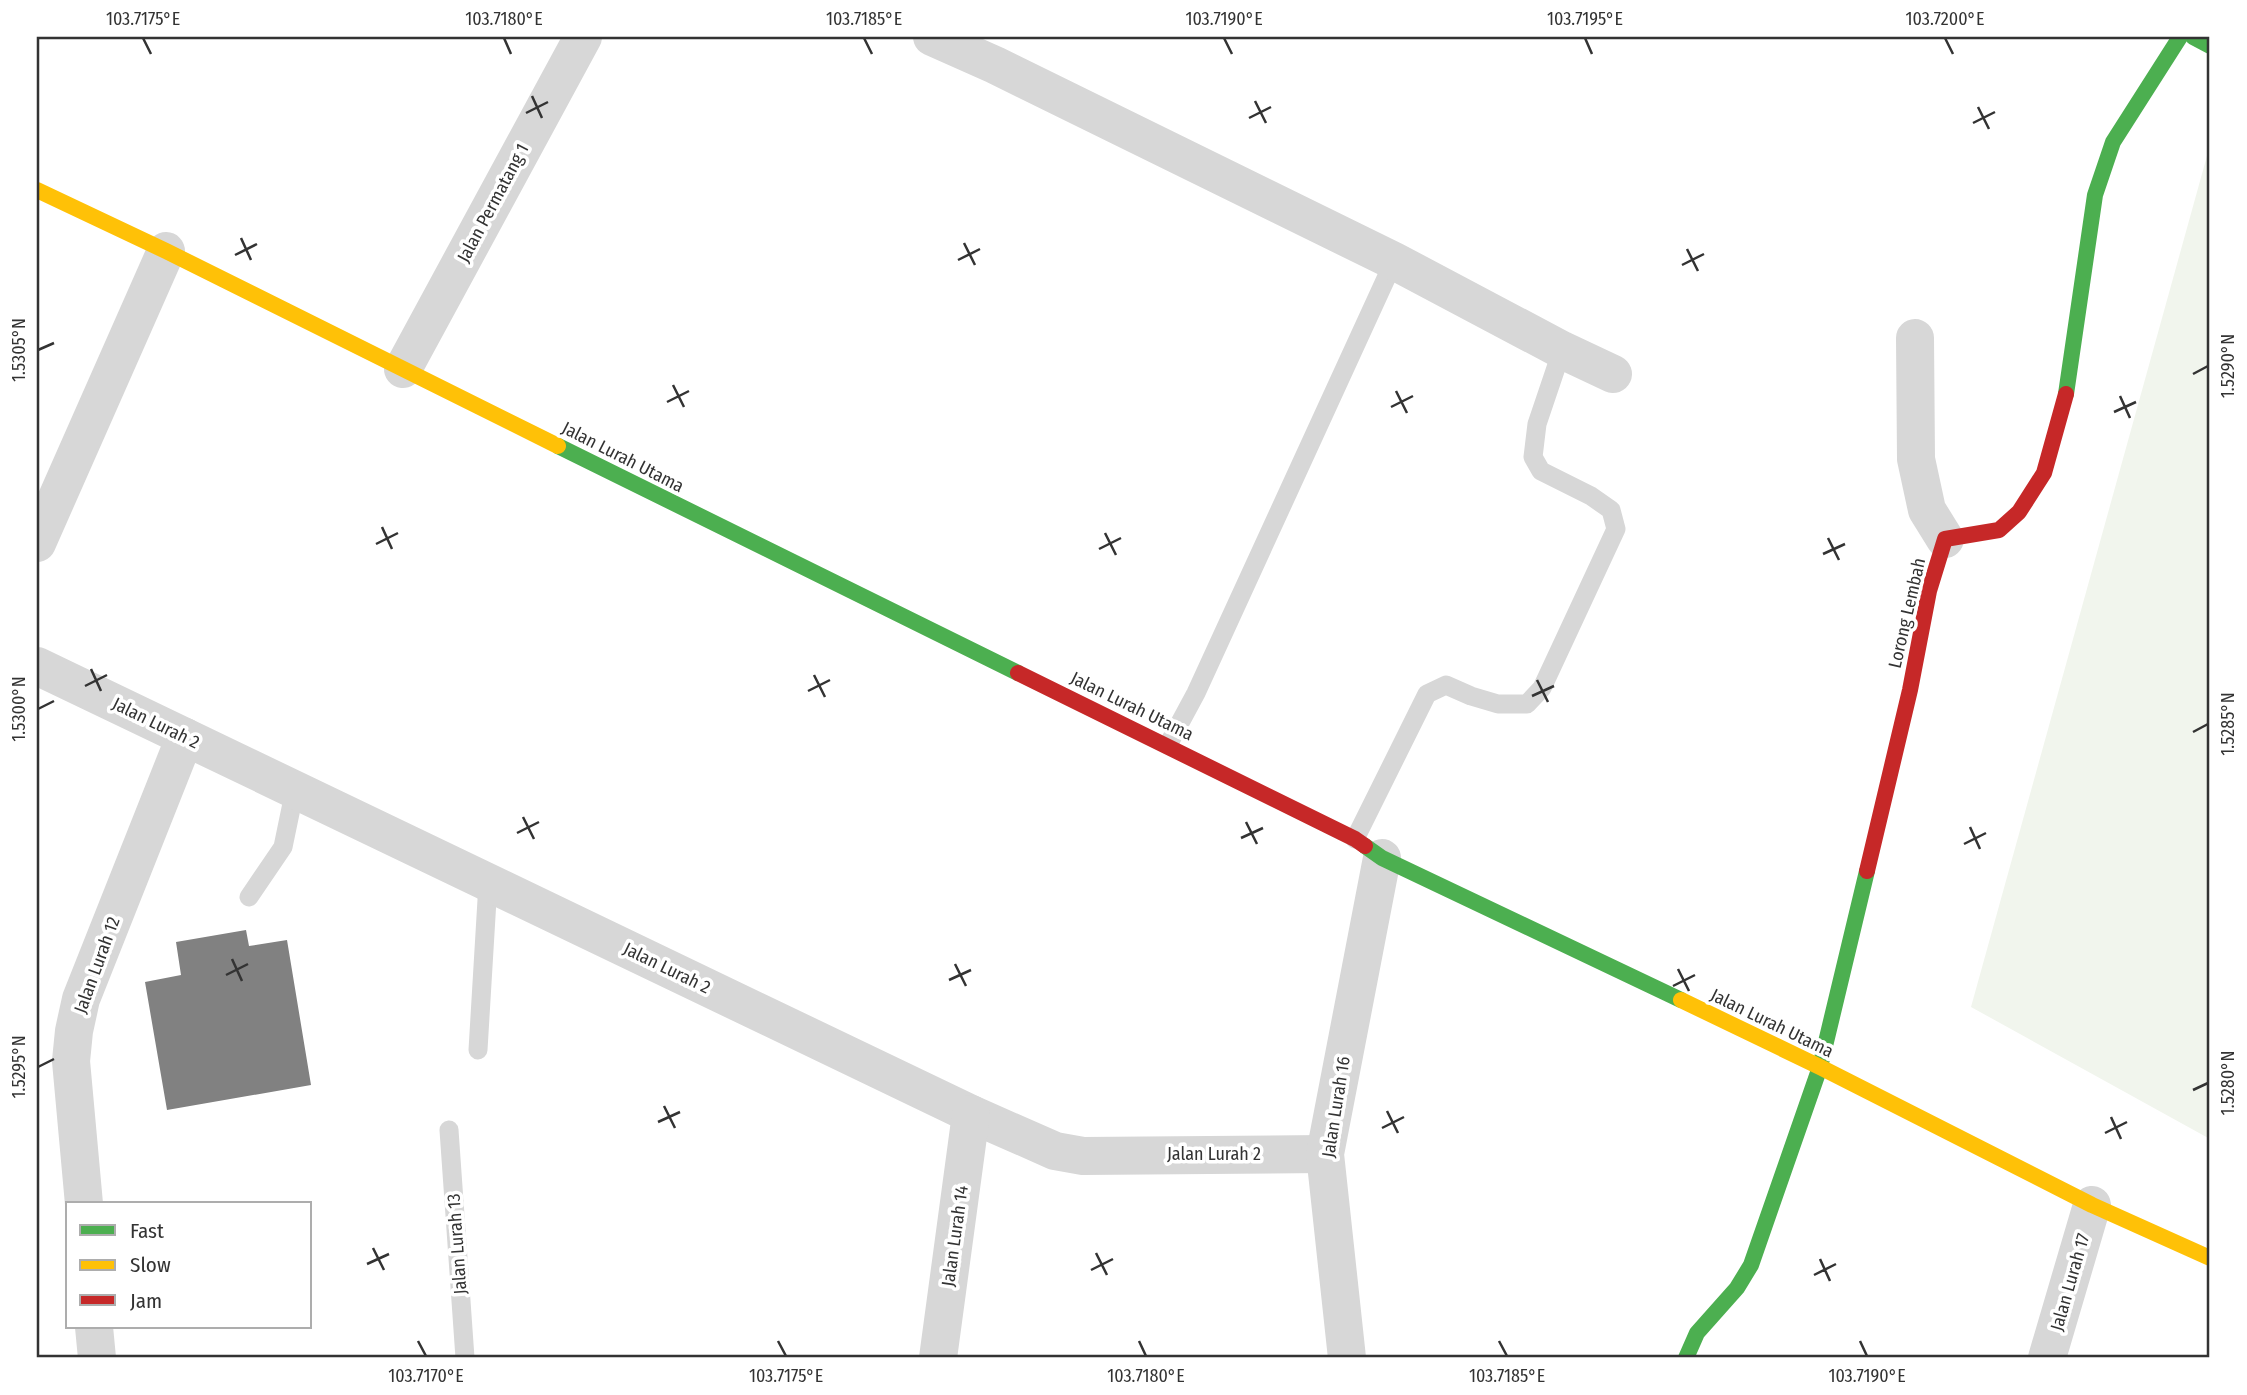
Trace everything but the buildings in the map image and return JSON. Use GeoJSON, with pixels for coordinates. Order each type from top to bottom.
{"type":"FeatureCollection","features":[{"type":"Feature","properties":{"kind":"street","name":"Jalan Permatang 1"},"geometry":{"type":"LineString","coordinates":[[403,369],[583,37]]}},
{"type":"Feature","properties":{"kind":"street"},"geometry":{"type":"LineString","coordinates":[[932,37],[995,65],[1394,261],[1613,374]]}},
{"type":"Feature","properties":{"kind":"street","name":"Lorong Lembah"},"geometry":{"type":"LineString","coordinates":[[1686,1358],[1697,1333],[1737,1288],[1751,1265],[1820,1067],[1910,690],[1929,591],[1945,539],[1999,530],[2019,512],[2044,472],[2065,403],[2095,195],[2113,142],[2180,37]]}},
{"type":"Feature","properties":{"kind":"street"},"geometry":{"type":"LineString","coordinates":[[2193,37],[2210,46]]}},
{"type":"Feature","properties":{"kind":"street","name":"Jalan Lurah Utama"},"geometry":{"type":"LineString","coordinates":[[37,190],[166,251],[821,578],[1168,745],[1369,849],[1820,1067],[2092,1205],[2210,1258]]}},
{"type":"Feature","properties":{"kind":"street"},"geometry":{"type":"LineString","coordinates":[[37,543],[166,251]]}},
{"type":"Feature","properties":{"kind":"street"},"geometry":{"type":"LineString","coordinates":[[1915,338],[1916,459],[1927,510],[1945,539]]}},
{"type":"Feature","properties":{"kind":"street","name":"Jalan Lurah 2"},"geometry":{"type":"LineString","coordinates":[[37,666],[971,1114],[1055,1151],[1083,1156],[1325,1154]]}},
{"type":"Feature","properties":{"kind":"street","name":"Jalan Lurah 12"},"geometry":{"type":"LineString","coordinates":[[84,1202],[71,1061],[74,1031],[81,999],[185,737]]}},
{"type":"Feature","properties":{"kind":"street","name":"Jalan Lurah 16"},"geometry":{"type":"LineString","coordinates":[[1347,1358],[1325,1154],[1369,849]]}},
{"type":"Feature","properties":{"kind":"street","name":"Jalan Lurah 14"},"geometry":{"type":"LineString","coordinates":[[938,1358],[971,1114]]}},
{"type":"Feature","properties":{"kind":"street","name":"Jalan Lurah 17"},"geometry":{"type":"LineString","coordinates":[[2047,1358],[2092,1205]]}},
{"type":"Feature","properties":{"kind":"street"},"geometry":{"type":"LineString","coordinates":[[94,1328],[97,1358]]}},
{"type":"Feature","properties":{"kind":"lane"},"geometry":{"type":"LineString","coordinates":[[1168,745],[1196,693],[1394,261]]}},
{"type":"Feature","properties":{"kind":"lane"},"geometry":{"type":"LineString","coordinates":[[1369,849],[1427,694],[1446,685],[1498,704],[1527,704],[1542,688],[1616,529],[1612,510],[1591,496],[1541,471],[1533,457],[1537,424],[1562,350]]}},
{"type":"Feature","properties":{"kind":"lane"},"geometry":{"type":"LineString","coordinates":[[249,897],[283,847],[295,789]]}},
{"type":"Feature","properties":{"kind":"lane"},"geometry":{"type":"LineString","coordinates":[[478,1050],[488,883]]}},
{"type":"Feature","properties":{"kind":"lane","name":"Jalan Lurah 13"},"geometry":{"type":"LineString","coordinates":[[449,1130],[465,1358]]}},
{"type":"Feature","properties":{"kind":"shaded area"},"geometry":{"type":"Polygon","coordinates":[[[2210,145],[2210,1139],[1971,1007],[2210,145]]]}},
{"type":"Feature","properties":{"kind":"traffic: fast"},"geometry":{"type":"LineString","coordinates":[[2066,394],[2095,195],[2113,142],[2180,37]]}},
{"type":"Feature","properties":{"kind":"traffic: fast"},"geometry":{"type":"LineString","coordinates":[[2193,37],[2210,46]]}},
{"type":"Feature","properties":{"kind":"traffic: fast"},"geometry":{"type":"LineString","coordinates":[[558,446],[1018,673]]}},
{"type":"Feature","properties":{"kind":"traffic: fast"},"geometry":{"type":"LineString","coordinates":[[1365,846],[1382,858],[1681,1000]]}},
{"type":"Feature","properties":{"kind":"traffic: fast"},"geometry":{"type":"LineString","coordinates":[[1686,1358],[1697,1333],[1737,1288],[1751,1265],[1820,1067],[1867,871]]}},
{"type":"Feature","properties":{"kind":"traffic: slow"},"geometry":{"type":"LineString","coordinates":[[37,190],[166,251],[558,446]]}},
{"type":"Feature","properties":{"kind":"traffic: slow"},"geometry":{"type":"LineString","coordinates":[[1681,1000],[2092,1205],[2210,1258]]}},
{"type":"Feature","properties":{"kind":"traffic: jam"},"geometry":{"type":"LineString","coordinates":[[1867,871],[1910,690],[1929,591],[1945,539],[1999,530],[2019,512],[2044,473],[2066,394]]}},
{"type":"Feature","properties":{"kind":"traffic: jam"},"geometry":{"type":"LineString","coordinates":[[1018,673],[1365,846]]}}]}
